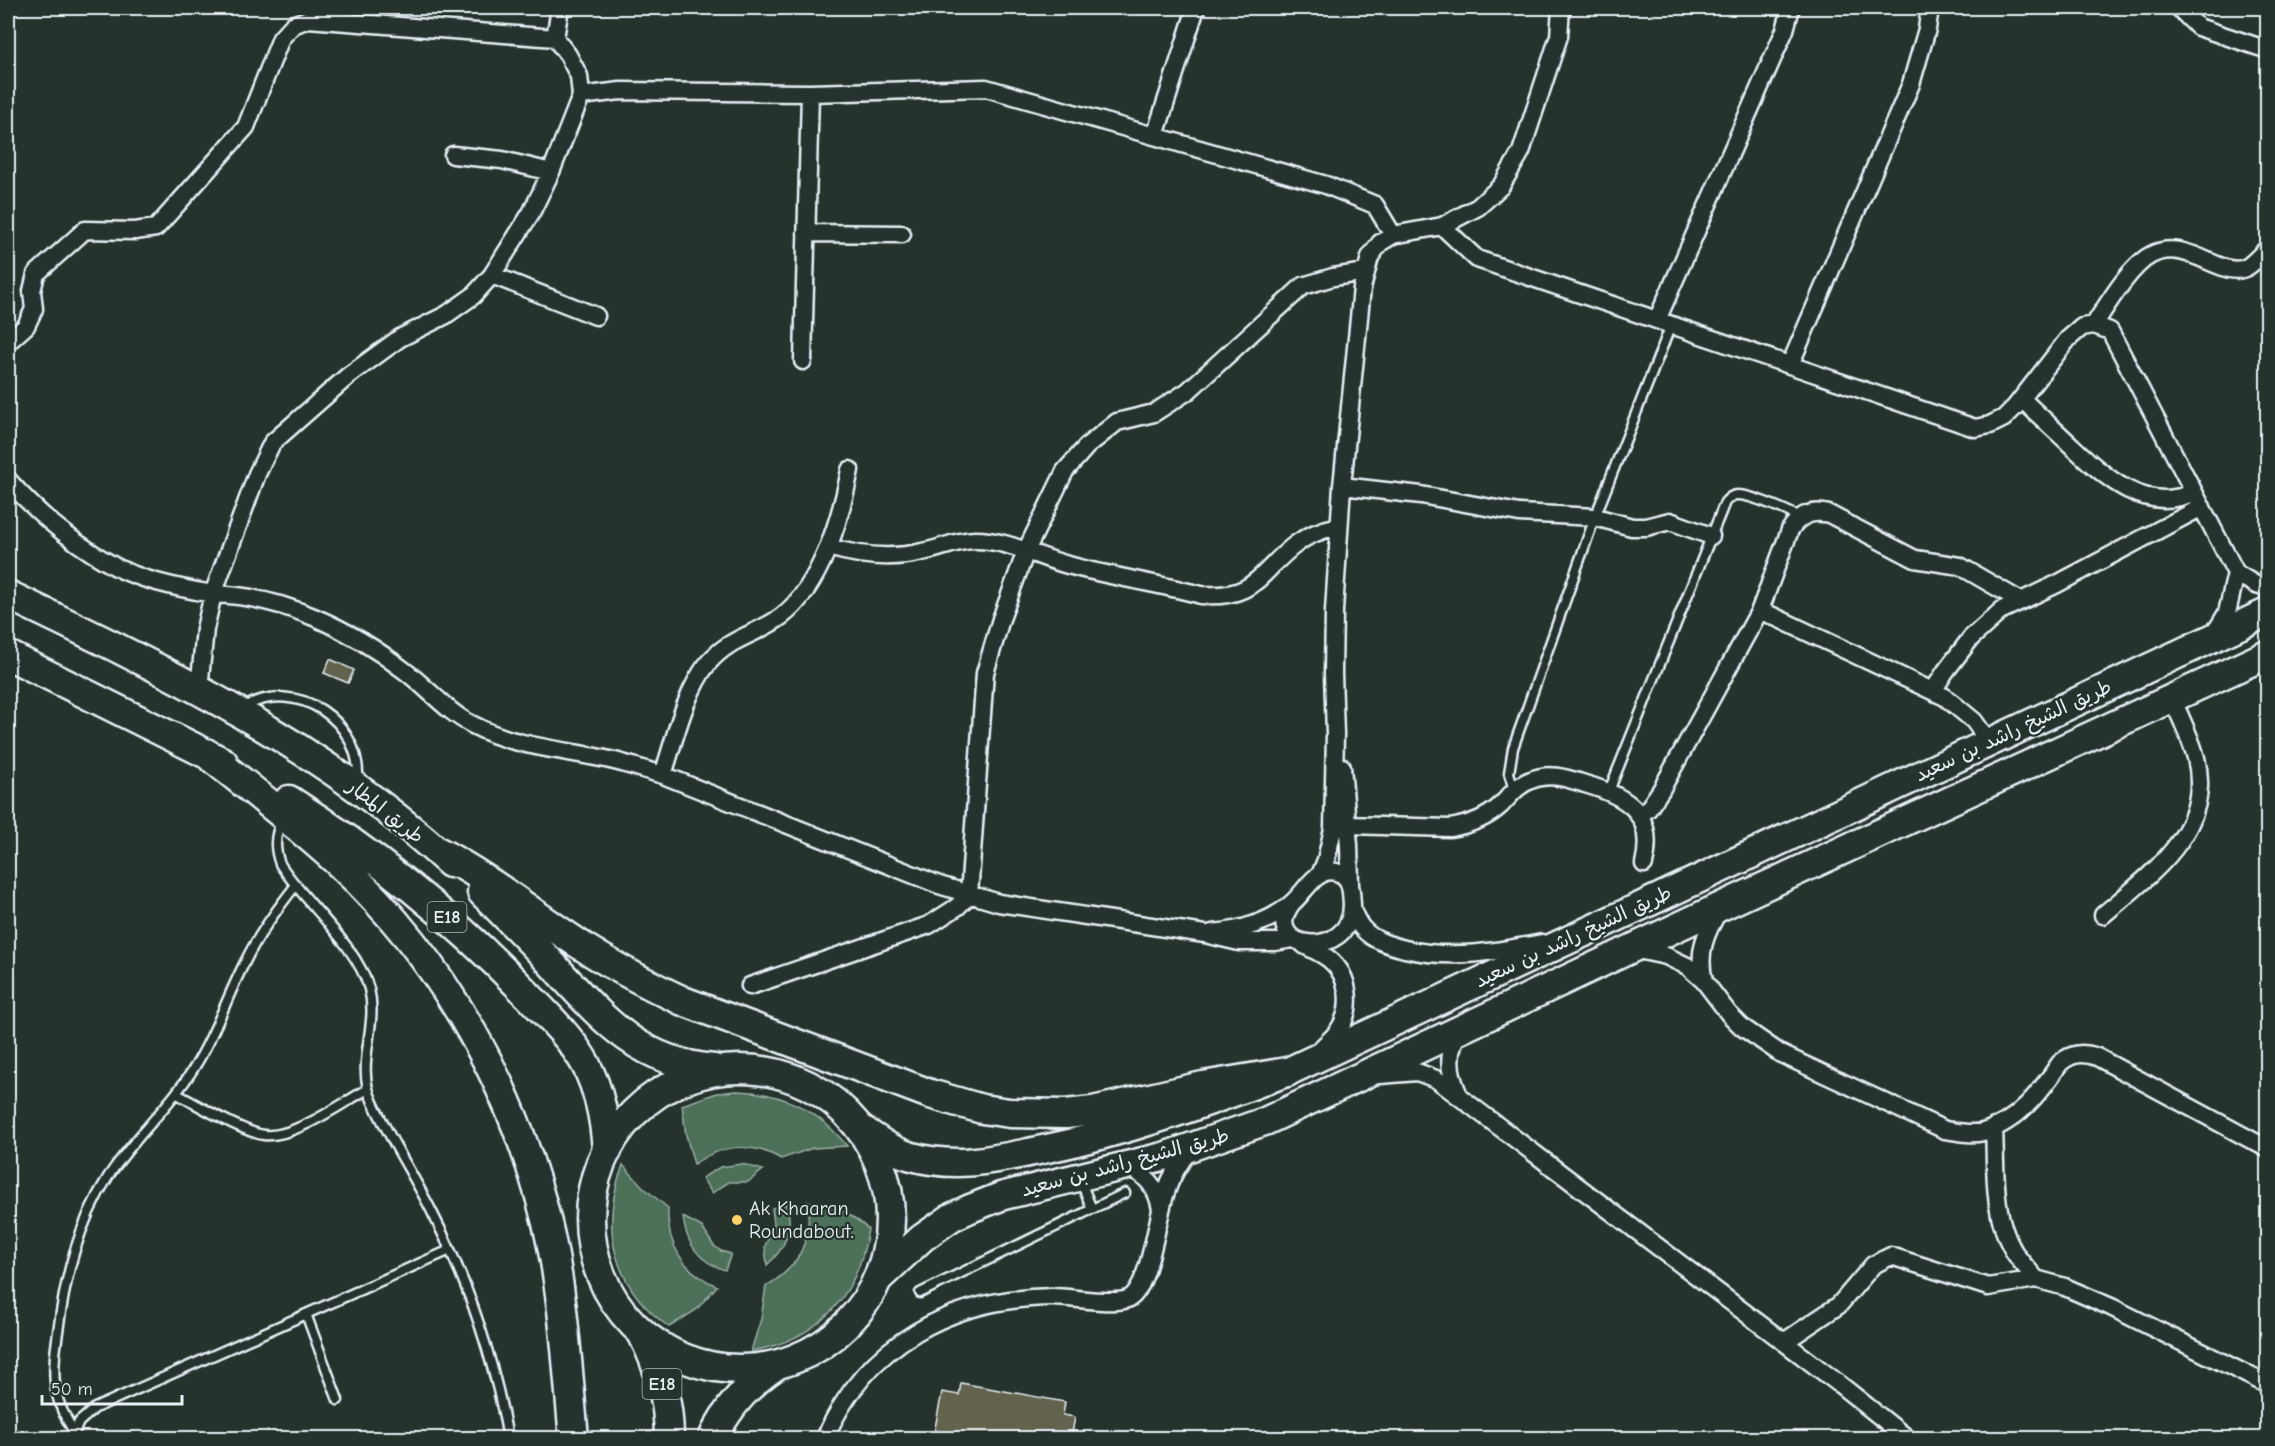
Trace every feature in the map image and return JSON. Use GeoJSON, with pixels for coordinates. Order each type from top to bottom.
{"type":"FeatureCollection","features":[{"type":"Feature","properties":{"kind":"highway","name":"طريق المطار"},"geometry":{"type":"LineString","coordinates":[[8,595],[199,689],[289,741],[357,788],[437,851],[511,921],[610,1026],[655,1054],[689,1065],[725,1070]]}},
{"type":"Feature","properties":{"kind":"highway","name":"E18"},"geometry":{"type":"LineString","coordinates":[[8,654],[206,753],[287,798],[363,850],[436,907],[503,970],[561,1030],[584,1062],[600,1099],[605,1125],[606,1151]]}},
{"type":"Feature","properties":{"kind":"highway"},"geometry":{"type":"LineString","coordinates":[[206,753],[344,867],[397,924],[421,954],[460,1011],[500,1086],[527,1154],[549,1233],[561,1305],[574,1438]]}},
{"type":"Feature","properties":{"kind":"highway"},"geometry":{"type":"LineString","coordinates":[[437,851],[486,878],[590,951],[675,997],[930,1094],[982,1109],[1010,1113],[1066,1114],[1094,1111],[1298,1066]]}},
{"type":"Feature","properties":{"kind":"highway"},"geometry":{"type":"LineString","coordinates":[[713,1438],[729,1408],[764,1374],[778,1365],[814,1350],[858,1313],[878,1279],[888,1241],[889,1201],[879,1162],[859,1127],[832,1100],[800,1081],[763,1070],[725,1070],[688,1078],[656,1095],[628,1120],[606,1151],[596,1178],[591,1208],[593,1248],[598,1267],[615,1303],[642,1333],[672,1353],[706,1366],[742,1370],[778,1365]]}},
{"type":"Feature","properties":{"kind":"highway","name":"E18"},"geometry":{"type":"LineString","coordinates":[[642,1333],[660,1376],[668,1410],[669,1438]]}},
{"type":"Feature","properties":{"kind":"main road","name":"طريق الشيخ راشد بن سعيد"},"geometry":{"type":"LineString","coordinates":[[859,1127],[908,1156],[945,1162],[983,1162],[1115,1132],[1218,1099],[1298,1066],[2268,612]]}},
{"type":"Feature","properties":{"kind":"main road","name":"طريق الشيخ راشد بن سعيد"},"geometry":{"type":"LineString","coordinates":[[878,1279],[913,1245],[952,1216],[994,1199],[1192,1147],[1266,1121],[1631,948],[2268,654]]}},
{"type":"Feature","properties":{"kind":"street"},"geometry":{"type":"LineString","coordinates":[[199,689],[206,629],[213,594],[256,474],[272,443],[348,376],[400,338],[446,315],[473,296],[492,275],[531,213],[551,172],[581,96],[579,76],[568,55],[555,38],[560,8]]}},
{"type":"Feature","properties":{"kind":"street"},"geometry":{"type":"LineString","coordinates":[[1155,136],[1196,8]]}},
{"type":"Feature","properties":{"kind":"street"},"geometry":{"type":"LineString","coordinates":[[1320,875],[1333,829],[1335,734],[1333,642],[1342,486],[1365,272],[1370,257],[1380,243],[1393,235],[1442,226],[1478,207],[1501,186],[1521,152],[1559,36],[1561,8]]}},
{"type":"Feature","properties":{"kind":"street"},"geometry":{"type":"LineString","coordinates":[[1664,322],[1785,30],[1791,8]]}},
{"type":"Feature","properties":{"kind":"street"},"geometry":{"type":"LineString","coordinates":[[1790,365],[1911,84],[1927,29],[1930,8]]}},
{"type":"Feature","properties":{"kind":"street"},"geometry":{"type":"LineString","coordinates":[[2179,8],[2198,27],[2268,50]]}},
{"type":"Feature","properties":{"kind":"street"},"geometry":{"type":"LineString","coordinates":[[8,342],[26,326],[34,309],[32,291],[36,274],[85,231],[135,231],[156,228],[246,128],[282,38],[293,25],[308,19],[555,38]]}},
{"type":"Feature","properties":{"kind":"street"},"geometry":{"type":"LineString","coordinates":[[581,96],[620,91],[810,93],[986,88],[1326,185],[1375,206],[1393,235]]}},
{"type":"Feature","properties":{"kind":"street"},"geometry":{"type":"LineString","coordinates":[[803,361],[810,93]]}},
{"type":"Feature","properties":{"kind":"street"},"geometry":{"type":"LineString","coordinates":[[453,155],[502,160],[551,172]]}},
{"type":"Feature","properties":{"kind":"street"},"geometry":{"type":"LineString","coordinates":[[1442,226],[1477,259],[1975,428],[1990,425],[2004,418],[2022,399],[2068,339],[2082,327],[2094,325],[2110,331],[2236,573],[2256,585],[2268,588]]}},
{"type":"Feature","properties":{"kind":"street"},"geometry":{"type":"LineString","coordinates":[[806,233],[902,234]]}},
{"type":"Feature","properties":{"kind":"street"},"geometry":{"type":"LineString","coordinates":[[2094,325],[2121,284],[2149,255],[2165,249],[2180,249],[2233,270],[2248,266],[2268,248]]}},
{"type":"Feature","properties":{"kind":"street"},"geometry":{"type":"LineString","coordinates":[[750,986],[914,931],[944,916],[969,896],[986,673],[1001,619],[1026,551],[1065,471],[1087,446],[1117,422],[1154,413],[1188,391],[1303,286],[1333,277],[1365,272]]}},
{"type":"Feature","properties":{"kind":"street"},"geometry":{"type":"LineString","coordinates":[[492,275],[596,316]]}},
{"type":"Feature","properties":{"kind":"street"},"geometry":{"type":"LineString","coordinates":[[2022,399],[2104,476],[2123,488],[2167,499],[2198,499]]}},
{"type":"Feature","properties":{"kind":"street"},"geometry":{"type":"LineString","coordinates":[[663,776],[692,690],[699,676],[719,652],[732,642],[771,623],[801,597],[828,547],[841,509],[850,470]]}},
{"type":"Feature","properties":{"kind":"street"},"geometry":{"type":"LineString","coordinates":[[8,480],[24,498],[75,542],[117,568],[180,589],[252,597],[271,602],[329,625],[384,656],[407,672],[456,715],[492,734],[535,747],[611,760],[663,776],[969,896],[1030,909],[1205,934],[1239,942],[1295,940],[1320,944],[1334,938],[1344,927],[1352,910]]}},
{"type":"Feature","properties":{"kind":"street"},"geometry":{"type":"LineString","coordinates":[[1342,486],[1421,495],[1519,513],[1596,517],[1632,526],[1646,527],[1664,522],[1676,522],[1711,536]]}},
{"type":"Feature","properties":{"kind":"street"},"geometry":{"type":"LineString","coordinates":[[1933,691],[1971,638],[1994,616],[2019,600],[2057,584],[2198,499]]}},
{"type":"Feature","properties":{"kind":"street"},"geometry":{"type":"LineString","coordinates":[[1639,816],[1648,809],[1661,790],[1760,610],[1786,538],[1794,523],[1800,518],[1814,512],[1829,514],[1915,559],[1960,566],[2019,600]]}},
{"type":"Feature","properties":{"kind":"street"},"geometry":{"type":"LineString","coordinates":[[828,547],[864,555],[902,556],[975,540],[993,541],[1088,570],[1201,595],[1226,595],[1249,588],[1259,581],[1286,552],[1305,537],[1340,526]]}},
{"type":"Feature","properties":{"kind":"street"},"geometry":{"type":"LineString","coordinates":[[2213,637],[2227,613],[2236,573]]}},
{"type":"Feature","properties":{"kind":"street"},"geometry":{"type":"LineString","coordinates":[[1760,610],[1956,704],[1974,721],[1989,742]]}},
{"type":"Feature","properties":{"kind":"street"},"geometry":{"type":"LineString","coordinates":[[2103,915],[2164,862],[2190,826],[2199,797],[2196,759],[2172,698]]}},
{"type":"Feature","properties":{"kind":"street"},"geometry":{"type":"LineString","coordinates":[[1335,734],[1348,825],[1352,910],[1363,929],[1379,941],[1389,945],[1453,956],[1490,953],[1569,938]]}},
{"type":"Feature","properties":{"kind":"street"},"geometry":{"type":"LineString","coordinates":[[1348,825],[1450,828],[1463,826],[1487,816],[1514,790],[1532,779],[1553,776],[1609,791],[1626,801],[1639,816],[1646,834],[1644,864]]}},
{"type":"Feature","properties":{"kind":"street"},"geometry":{"type":"LineString","coordinates":[[1298,1066],[1338,1031],[1343,1022],[1348,992],[1335,964],[1287,934],[1285,914],[1292,903],[1325,872],[1337,872],[1343,875],[1350,884]]}},
{"type":"Feature","properties":{"kind":"street"},"geometry":{"type":"LineString","coordinates":[[1205,934],[1251,925],[1266,919],[1292,903]]}},
{"type":"Feature","properties":{"kind":"street"},"geometry":{"type":"LineString","coordinates":[[1704,981],[1701,961],[1703,940],[1722,906]]}},
{"type":"Feature","properties":{"kind":"street"},"geometry":{"type":"LineString","coordinates":[[1631,948],[1677,960],[1696,973],[1735,1021],[1780,1054],[1945,1130],[1966,1133],[1982,1132],[2005,1123],[2021,1110],[2060,1063],[2068,1057],[2087,1054],[2097,1057],[2268,1149]]}},
{"type":"Feature","properties":{"kind":"street"},"geometry":{"type":"LineString","coordinates":[[1459,1095],[1449,1065],[1452,1046],[1461,1028]]}},
{"type":"Feature","properties":{"kind":"street"},"geometry":{"type":"LineString","coordinates":[[1359,1077],[1417,1072],[1436,1079],[1907,1438]]}},
{"type":"Feature","properties":{"kind":"street"},"geometry":{"type":"LineString","coordinates":[[1994,1127],[1996,1183],[2002,1227],[2013,1251],[2036,1279]]}},
{"type":"Feature","properties":{"kind":"street"},"geometry":{"type":"LineString","coordinates":[[825,1438],[840,1407],[868,1370],[902,1340],[925,1327],[958,1314],[1000,1302],[1053,1297],[1114,1302],[1129,1298],[1144,1281],[1161,1210],[1172,1176],[1192,1147]]}},
{"type":"Feature","properties":{"kind":"street"},"geometry":{"type":"LineString","coordinates":[[1125,1166],[1143,1175],[1150,1182],[1161,1210]]}},
{"type":"Feature","properties":{"kind":"street"},"geometry":{"type":"LineString","coordinates":[[1784,1342],[1839,1305],[1873,1265],[1891,1256],[1988,1287],[2036,1279],[2065,1287],[2111,1307],[2268,1385]]}},
{"type":"Feature","properties":{"kind":"lane"},"geometry":{"type":"LineString","coordinates":[[1514,790],[1509,774],[1513,748],[1664,322]]}},
{"type":"Feature","properties":{"kind":"lane"},"geometry":{"type":"LineString","coordinates":[[1609,791],[1725,502],[1738,495],[1785,510],[1800,518]]}},
{"type":"Feature","properties":{"kind":"lane"},"geometry":{"type":"LineString","coordinates":[[238,710],[253,702],[281,697],[309,702],[322,709],[334,718],[348,738],[357,761],[357,788]]}},
{"type":"Feature","properties":{"kind":"lane"},"geometry":{"type":"LineString","coordinates":[[285,817],[277,834],[277,854],[286,872],[357,962],[369,987],[372,1012],[365,1064],[368,1089],[468,1289],[494,1369],[508,1438]]}},
{"type":"Feature","properties":{"kind":"lane"},"geometry":{"type":"LineString","coordinates":[[73,1435],[60,1407],[55,1370],[60,1312],[75,1246],[89,1211],[107,1178],[177,1094],[211,1040],[256,941],[296,885]]}},
{"type":"Feature","properties":{"kind":"lane"},"geometry":{"type":"LineString","coordinates":[[177,1094],[253,1133],[273,1136],[292,1131],[368,1089]]}},
{"type":"Feature","properties":{"kind":"lane"},"geometry":{"type":"LineString","coordinates":[[1079,1177],[1092,1209]]}},
{"type":"Feature","properties":{"kind":"lane"},"geometry":{"type":"LineString","coordinates":[[920,1293],[1125,1193]]}},
{"type":"Feature","properties":{"kind":"lane"},"geometry":{"type":"LineString","coordinates":[[73,1435],[79,1422],[95,1408],[450,1250]]}},
{"type":"Feature","properties":{"kind":"lane"},"geometry":{"type":"LineString","coordinates":[[306,1314],[338,1401]]}},
{"type":"Feature","properties":{"kind":"green space"},"geometry":{"type":"Polygon","coordinates":[[[736,1091],[769,1095],[798,1105],[824,1122],[847,1146],[813,1148],[781,1159],[748,1148],[726,1149],[715,1152],[694,1164],[686,1135],[682,1105],[717,1093],[736,1091]]]}},
{"type":"Feature","properties":{"kind":"green space"},"geometry":{"type":"Polygon","coordinates":[[[742,1164],[763,1170],[748,1182],[729,1182],[712,1193],[702,1178],[720,1167],[742,1164]]]}},
{"type":"Feature","properties":{"kind":"green space"},"geometry":{"type":"Polygon","coordinates":[[[623,1165],[644,1188],[668,1208],[670,1234],[679,1256],[695,1273],[717,1286],[696,1310],[669,1327],[635,1294],[616,1255],[612,1233],[612,1211],[623,1165]]]}},
{"type":"Feature","properties":{"kind":"green space"},"geometry":{"type":"Polygon","coordinates":[[[807,1202],[840,1210],[868,1229],[855,1275],[845,1294],[815,1325],[796,1337],[751,1351],[761,1319],[766,1286],[787,1270],[801,1251],[808,1228],[807,1202]]]}},
{"type":"Feature","properties":{"kind":"green space"},"geometry":{"type":"Polygon","coordinates":[[[787,1204],[789,1222],[786,1237],[779,1252],[767,1265],[765,1246],[774,1224],[772,1208],[787,1204]]]}},
{"type":"Feature","properties":{"kind":"green space"},"geometry":{"type":"Polygon","coordinates":[[[683,1217],[702,1227],[713,1245],[731,1254],[725,1270],[708,1262],[695,1251],[687,1236],[683,1217]]]}},
{"type":"Feature","properties":{"kind":"building"},"geometry":{"type":"Polygon","coordinates":[[[330,659],[354,670],[348,683],[324,673],[330,659]]]}},
{"type":"Feature","properties":{"kind":"building"},"geometry":{"type":"Polygon","coordinates":[[[961,1383],[1065,1402],[1063,1415],[1075,1417],[1071,1438],[933,1438],[942,1392],[959,1395],[961,1383]]]}},
{"type":"Feature","properties":{"kind":"place","name":"Ak Khaaran Roundabout."},"geometry":{"type":"Point","coordinates":[737,1220]}}]}
